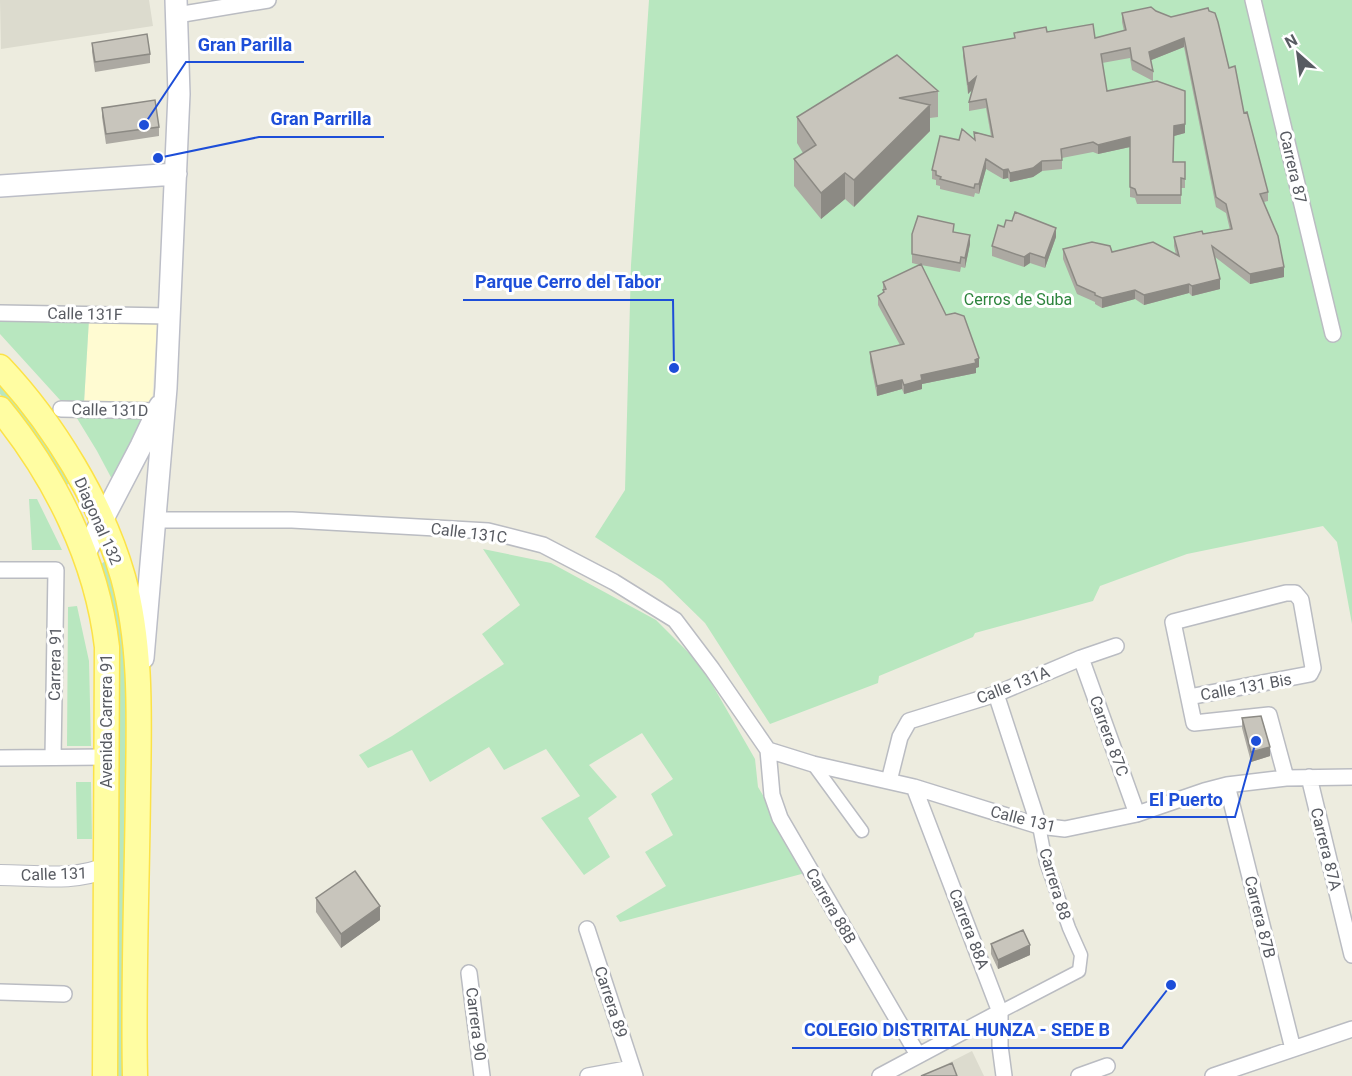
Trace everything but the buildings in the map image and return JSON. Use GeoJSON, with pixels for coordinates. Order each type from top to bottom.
{"type":"FeatureCollection","features":[{"type":"Feature","properties":{"kind":"main road","name":"Avenida Carrera 91"},"geometry":{"type":"LineString","coordinates":[[135,1076],[139,698],[166,388],[179,94],[176,7]]}},
{"type":"Feature","properties":{"kind":"main road"},"geometry":{"type":"LineString","coordinates":[[0,186],[176,174]]}},
{"type":"Feature","properties":{"kind":"main road","name":"Diagonal 132"},"geometry":{"type":"LineString","coordinates":[[0,367],[33,403],[54,434],[102,522],[123,576],[128,597],[133,623],[139,698]]}},
{"type":"Feature","properties":{"kind":"main road","name":"Avenida Carrera 91"},"geometry":{"type":"LineString","coordinates":[[105,1076],[106,639],[104,622],[84,555],[158,411],[166,388]]}},
{"type":"Feature","properties":{"kind":"main road","name":"Diagonal 132"},"geometry":{"type":"LineString","coordinates":[[0,409],[26,444],[53,487],[71,522],[84,555]]}},
{"type":"Feature","properties":{"kind":"street"},"geometry":{"type":"LineString","coordinates":[[176,7],[268,0]]}},
{"type":"Feature","properties":{"kind":"street","name":"Carrera 87"},"geometry":{"type":"LineString","coordinates":[[1253,0],[1334,334]]}},
{"type":"Feature","properties":{"kind":"street","name":"Calle 131F"},"geometry":{"type":"LineString","coordinates":[[0,313],[169,316]]}},
{"type":"Feature","properties":{"kind":"street","name":"Calle 131D"},"geometry":{"type":"LineString","coordinates":[[62,409],[158,411]]}},
{"type":"Feature","properties":{"kind":"street","name":"Calle 131C"},"geometry":{"type":"LineString","coordinates":[[156,520],[292,520],[488,531],[543,545],[614,582],[675,620],[768,750]]}},
{"type":"Feature","properties":{"kind":"street","name":"Carrera 91"},"geometry":{"type":"LineString","coordinates":[[0,570],[56,570],[53,757]]}},
{"type":"Feature","properties":{"kind":"street","name":"Calle 131 Bis"},"geometry":{"type":"LineString","coordinates":[[1189,697],[1310,674],[1313,668],[1301,600],[1295,593],[1286,593],[1173,622],[1194,723],[1269,715],[1286,778]]}},
{"type":"Feature","properties":{"kind":"street","name":"Calle 131A"},"geometry":{"type":"LineString","coordinates":[[889,781],[900,737],[909,721],[996,694],[1081,658],[1116,646]]}},
{"type":"Feature","properties":{"kind":"street","name":"Carrera 87C"},"geometry":{"type":"LineString","coordinates":[[1081,658],[1137,814]]}},
{"type":"Feature","properties":{"kind":"street","name":"Carrera 88"},"geometry":{"type":"LineString","coordinates":[[996,694],[1039,826],[1046,862],[1069,928],[1082,955],[1080,971],[1000,1012]]}},
{"type":"Feature","properties":{"kind":"street","name":"Calle 131"},"geometry":{"type":"LineString","coordinates":[[768,750],[813,764],[914,787],[1039,826],[1065,829],[1137,814],[1227,785],[1286,778],[1352,777]]}},
{"type":"Feature","properties":{"kind":"street","name":"Carrera 88B"},"geometry":{"type":"LineString","coordinates":[[768,750],[772,795],[780,818],[918,1055]]}},
{"type":"Feature","properties":{"kind":"street"},"geometry":{"type":"LineString","coordinates":[[0,758],[106,757]]}},
{"type":"Feature","properties":{"kind":"street"},"geometry":{"type":"LineString","coordinates":[[813,764],[862,831]]}},
{"type":"Feature","properties":{"kind":"street","name":"Carrera 87A"},"geometry":{"type":"LineString","coordinates":[[1309,777],[1352,956]]}},
{"type":"Feature","properties":{"kind":"street","name":"Carrera 87B"},"geometry":{"type":"LineString","coordinates":[[1227,785],[1293,1049]]}},
{"type":"Feature","properties":{"kind":"street","name":"Carrera 88A"},"geometry":{"type":"LineString","coordinates":[[914,787],[1000,1012],[1000,1046],[1004,1076]]}},
{"type":"Feature","properties":{"kind":"street","name":"Calle 131"},"geometry":{"type":"LineString","coordinates":[[0,875],[80,876],[107,867]]}},
{"type":"Feature","properties":{"kind":"street","name":"Carrera 89"},"geometry":{"type":"LineString","coordinates":[[587,929],[634,1072]]}},
{"type":"Feature","properties":{"kind":"street","name":"Carrera 90"},"geometry":{"type":"LineString","coordinates":[[469,973],[482,1076]]}},
{"type":"Feature","properties":{"kind":"street"},"geometry":{"type":"LineString","coordinates":[[0,992],[64,994]]}},
{"type":"Feature","properties":{"kind":"street"},"geometry":{"type":"LineString","coordinates":[[880,1076],[1000,1012]]}},
{"type":"Feature","properties":{"kind":"street"},"geometry":{"type":"LineString","coordinates":[[1213,1076],[1352,1029]]}},
{"type":"Feature","properties":{"kind":"street"},"geometry":{"type":"LineString","coordinates":[[1079,1076],[1107,1066]]}},
{"type":"Feature","properties":{"kind":"street"},"geometry":{"type":"LineString","coordinates":[[588,1076],[634,1072]]}},
{"type":"Feature","properties":{"kind":"shaded area"},"geometry":{"type":"Polygon","coordinates":[[[0,0],[149,0],[153,26],[1,49],[0,0]]]}},
{"type":"Feature","properties":{"kind":"shaded area"},"geometry":{"type":"Polygon","coordinates":[[[89,319],[157,322],[152,405],[84,403],[89,319]]]}},
{"type":"Feature","properties":{"kind":"shaded area"},"geometry":{"type":"Polygon","coordinates":[[[972,1051],[984,1076],[923,1076],[972,1051]]]}},
{"type":"Feature","properties":{"kind":"green space","name":"Cerros de Suba"},"geometry":{"type":"Polygon","coordinates":[[[649,0],[1352,0],[1352,624],[1337,542],[1323,526],[1187,554],[1100,586],[1093,601],[975,633],[973,637],[879,676],[878,683],[770,724],[705,623],[662,581],[595,537],[625,490],[631,265],[649,0]]]}},
{"type":"Feature","properties":{"kind":"green space"},"geometry":{"type":"Polygon","coordinates":[[[0,317],[89,319],[84,403],[60,400],[0,334],[0,317]]]}},
{"type":"Feature","properties":{"kind":"green space"},"geometry":{"type":"Polygon","coordinates":[[[0,382],[37,431],[70,483],[65,486],[19,417],[0,394],[0,382]]]}},
{"type":"Feature","properties":{"kind":"green space"},"geometry":{"type":"Polygon","coordinates":[[[75,415],[145,417],[114,483],[97,451],[75,415]]]}},
{"type":"Feature","properties":{"kind":"green space"},"geometry":{"type":"Polygon","coordinates":[[[29,499],[37,499],[62,550],[32,550],[29,499]]]}},
{"type":"Feature","properties":{"kind":"green space"},"geometry":{"type":"Polygon","coordinates":[[[483,549],[551,563],[656,620],[701,665],[755,759],[758,787],[809,872],[620,922],[616,916],[666,886],[645,852],[673,835],[651,794],[673,779],[642,733],[589,765],[617,797],[588,818],[610,857],[584,875],[541,818],[580,796],[546,749],[504,770],[489,747],[430,782],[412,750],[368,768],[359,755],[504,664],[482,634],[520,605],[483,549]]]}},
{"type":"Feature","properties":{"kind":"green space"},"geometry":{"type":"Polygon","coordinates":[[[105,561],[119,622],[126,683],[122,1076],[115,1076],[119,682],[117,638],[100,565],[105,561]]]}},
{"type":"Feature","properties":{"kind":"green space"},"geometry":{"type":"Polygon","coordinates":[[[77,606],[89,661],[91,746],[67,746],[68,607],[77,606]]]}},
{"type":"Feature","properties":{"kind":"green space"},"geometry":{"type":"Polygon","coordinates":[[[76,782],[91,782],[92,839],[77,839],[76,782]]]}},
{"type":"Feature","properties":{"kind":"place","name":"Gran Parilla"},"geometry":{"type":"Point","coordinates":[144,125]}},
{"type":"Feature","properties":{"kind":"place","name":"Gran Parrilla"},"geometry":{"type":"Point","coordinates":[158,158]}},
{"type":"Feature","properties":{"kind":"place","name":"Parque Cerro del Tabor"},"geometry":{"type":"Point","coordinates":[674,368]}},
{"type":"Feature","properties":{"kind":"place","name":"El Puerto"},"geometry":{"type":"Point","coordinates":[1256,741]}},
{"type":"Feature","properties":{"kind":"place","name":"COLEGIO DISTRITAL HUNZA - SEDE B"},"geometry":{"type":"Point","coordinates":[1171,985]}}]}
